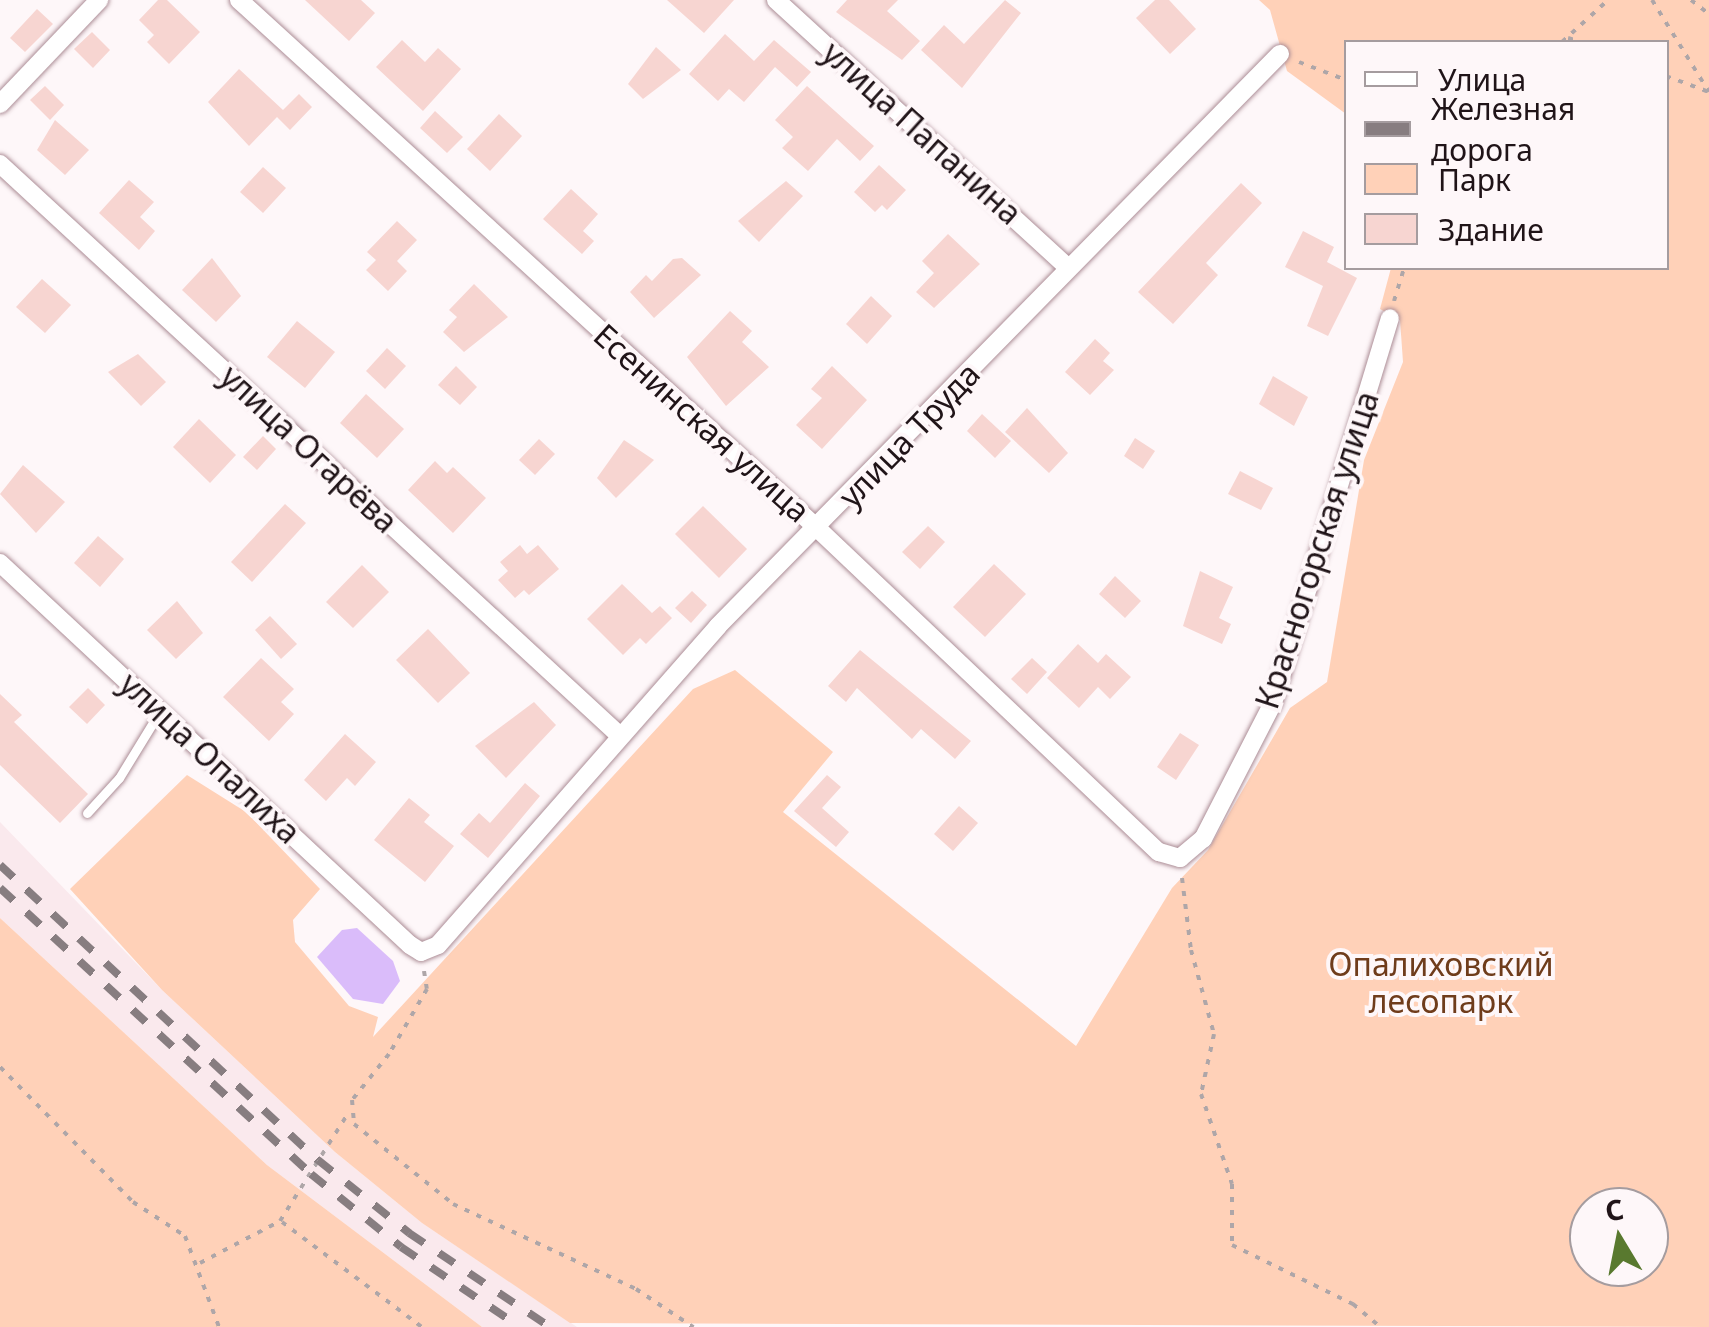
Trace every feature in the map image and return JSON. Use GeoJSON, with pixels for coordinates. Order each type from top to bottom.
{"type":"FeatureCollection","features":[{"type":"Feature","properties":{"kind":"street"},"geometry":{"type":"LineString","coordinates":[[0,104],[99,0]]}},
{"type":"Feature","properties":{"kind":"street","name":"Есенинская улица"},"geometry":{"type":"LineString","coordinates":[[239,0],[817,528],[1159,852],[1180,858]]}},
{"type":"Feature","properties":{"kind":"street","name":"улица Папанина"},"geometry":{"type":"LineString","coordinates":[[776,0],[1068,266]]}},
{"type":"Feature","properties":{"kind":"street","name":"улица Труда"},"geometry":{"type":"LineString","coordinates":[[421,952],[438,946],[618,734],[1068,266],[1280,54]]}},
{"type":"Feature","properties":{"kind":"street","name":"улица Огарёва"},"geometry":{"type":"LineString","coordinates":[[0,164],[618,734]]}},
{"type":"Feature","properties":{"kind":"street","name":"Красногорская улица"},"geometry":{"type":"LineString","coordinates":[[1180,858],[1203,839],[1273,703],[1390,318]]}},
{"type":"Feature","properties":{"kind":"street","name":"улица Опалиха"},"geometry":{"type":"LineString","coordinates":[[0,563],[421,952]]}},
{"type":"Feature","properties":{"kind":"lane"},"geometry":{"type":"LineString","coordinates":[[87,813],[119,778],[160,711]]}},
{"type":"Feature","properties":{"kind":"path"},"geometry":{"type":"LineString","coordinates":[[1565,40],[1608,0]]}},
{"type":"Feature","properties":{"kind":"path"},"geometry":{"type":"LineString","coordinates":[[1652,0],[1709,92]]}},
{"type":"Feature","properties":{"kind":"path"},"geometry":{"type":"LineString","coordinates":[[1691,0],[1709,14]]}},
{"type":"Feature","properties":{"kind":"path"},"geometry":{"type":"LineString","coordinates":[[1568,38],[1574,40]]}},
{"type":"Feature","properties":{"kind":"path"},"geometry":{"type":"LineString","coordinates":[[1280,54],[1344,79]]}},
{"type":"Feature","properties":{"kind":"path"},"geometry":{"type":"LineString","coordinates":[[1669,77],[1709,92]]}},
{"type":"Feature","properties":{"kind":"path"},"geometry":{"type":"LineString","coordinates":[[1390,318],[1403,270]]}},
{"type":"Feature","properties":{"kind":"path"},"geometry":{"type":"LineString","coordinates":[[1180,858],[1191,950],[1214,1034],[1201,1094],[1232,1184],[1232,1245],[1353,1304],[1380,1327]]}},
{"type":"Feature","properties":{"kind":"path"},"geometry":{"type":"LineString","coordinates":[[200,1263],[280,1221],[427,989],[421,952]]}},
{"type":"Feature","properties":{"kind":"path"},"geometry":{"type":"LineString","coordinates":[[0,1067],[133,1202],[185,1236],[200,1263],[218,1326]]}},
{"type":"Feature","properties":{"kind":"path"},"geometry":{"type":"LineString","coordinates":[[348,1112],[453,1204],[636,1288],[693,1327]]}},
{"type":"Feature","properties":{"kind":"path"},"geometry":{"type":"LineString","coordinates":[[280,1221],[422,1327]]}},
{"type":"Feature","properties":{"kind":"shaded area"},"geometry":{"type":"Polygon","coordinates":[[[0,822],[162,990],[335,1152],[422,1223],[577,1327],[482,1327],[267,1165],[0,918],[0,822]]]}},
{"type":"Feature","properties":{"kind":"shaded area"},"geometry":{"type":"Polygon","coordinates":[[[357,928],[393,961],[400,981],[383,1004],[353,999],[317,957],[342,930],[357,928]]]}},
{"type":"Feature","properties":{"kind":"green space","name":"Опалиховский лесопарк"},"geometry":{"type":"Polygon","coordinates":[[[1259,0],[1709,0],[1709,1327],[570,1323],[422,1223],[335,1152],[162,990],[70,889],[187,775],[246,812],[320,889],[293,920],[295,942],[349,1006],[378,1017],[373,1037],[693,689],[735,670],[833,752],[783,812],[1076,1046],[1172,888],[1208,850],[1290,708],[1327,682],[1364,460],[1403,362],[1400,320],[1380,309],[1390,270],[1669,270],[1669,40],[1344,40],[1344,113],[1287,71],[1270,10],[1259,0]]]}},
{"type":"Feature","properties":{"kind":"green space"},"geometry":{"type":"Polygon","coordinates":[[[0,918],[267,1165],[482,1327],[0,1327],[0,918]]]}},
{"type":"Feature","properties":{"kind":"building"},"geometry":{"type":"Polygon","coordinates":[[[158,0],[167,0],[200,32],[169,64],[147,42],[154,35],[139,20],[158,0]]]}},
{"type":"Feature","properties":{"kind":"building"},"geometry":{"type":"Polygon","coordinates":[[[305,0],[361,0],[375,13],[349,41],[305,0]]]}},
{"type":"Feature","properties":{"kind":"building"},"geometry":{"type":"Polygon","coordinates":[[[667,0],[734,0],[704,33],[667,0]]]}},
{"type":"Feature","properties":{"kind":"building"},"geometry":{"type":"Polygon","coordinates":[[[847,0],[898,0],[887,11],[920,41],[902,60],[836,12],[847,0]]]}},
{"type":"Feature","properties":{"kind":"building"},"geometry":{"type":"Polygon","coordinates":[[[1005,0],[1021,13],[962,88],[921,50],[944,25],[964,44],[1005,0]]]}},
{"type":"Feature","properties":{"kind":"building"},"geometry":{"type":"Polygon","coordinates":[[[1155,0],[1169,0],[1196,29],[1170,54],[1136,18],[1155,0]]]}},
{"type":"Feature","properties":{"kind":"building"},"geometry":{"type":"Polygon","coordinates":[[[37,9],[53,24],[25,52],[10,38],[37,9]]]}},
{"type":"Feature","properties":{"kind":"building"},"geometry":{"type":"Polygon","coordinates":[[[92,32],[110,50],[93,68],[74,49],[92,32]]]}},
{"type":"Feature","properties":{"kind":"building"},"geometry":{"type":"Polygon","coordinates":[[[725,34],[754,61],[774,40],[811,72],[797,87],[775,67],[744,102],[729,89],[718,101],[689,74],[725,34]]]}},
{"type":"Feature","properties":{"kind":"building"},"geometry":{"type":"Polygon","coordinates":[[[402,40],[425,62],[438,48],[461,69],[423,111],[376,67],[402,40]]]}},
{"type":"Feature","properties":{"kind":"building"},"geometry":{"type":"Polygon","coordinates":[[[656,47],[681,70],[643,99],[628,84],[656,47]]]}},
{"type":"Feature","properties":{"kind":"building"},"geometry":{"type":"Polygon","coordinates":[[[239,69],[283,110],[299,94],[312,107],[290,130],[277,117],[249,146],[208,102],[239,69]]]}},
{"type":"Feature","properties":{"kind":"building"},"geometry":{"type":"Polygon","coordinates":[[[45,86],[64,105],[50,120],[30,100],[45,86]]]}},
{"type":"Feature","properties":{"kind":"building"},"geometry":{"type":"Polygon","coordinates":[[[807,86],[874,146],[860,161],[837,139],[808,171],[782,148],[793,137],[775,120],[807,86]]]}},
{"type":"Feature","properties":{"kind":"building"},"geometry":{"type":"Polygon","coordinates":[[[435,111],[463,137],[447,153],[420,128],[435,111]]]}},
{"type":"Feature","properties":{"kind":"building"},"geometry":{"type":"Polygon","coordinates":[[[499,114],[522,136],[490,171],[467,149],[499,114]]]}},
{"type":"Feature","properties":{"kind":"building"},"geometry":{"type":"Polygon","coordinates":[[[55,120],[89,150],[65,175],[37,150],[55,120]]]}},
{"type":"Feature","properties":{"kind":"building"},"geometry":{"type":"Polygon","coordinates":[[[879,165],[906,190],[887,210],[882,205],[875,212],[854,192],[879,165]]]}},
{"type":"Feature","properties":{"kind":"building"},"geometry":{"type":"Polygon","coordinates":[[[263,167],[286,188],[263,213],[240,192],[263,167]]]}},
{"type":"Feature","properties":{"kind":"building"},"geometry":{"type":"Polygon","coordinates":[[[129,180],[154,202],[140,217],[155,231],[139,250],[99,213],[129,180]]]}},
{"type":"Feature","properties":{"kind":"building"},"geometry":{"type":"Polygon","coordinates":[[[786,181],[803,196],[759,242],[738,221],[786,181]]]}},
{"type":"Feature","properties":{"kind":"building"},"geometry":{"type":"Polygon","coordinates":[[[1241,183],[1262,203],[1206,263],[1218,275],[1173,324],[1138,292],[1241,183]]]}},
{"type":"Feature","properties":{"kind":"building"},"geometry":{"type":"Polygon","coordinates":[[[571,189],[598,214],[583,231],[594,241],[582,254],[543,219],[571,189]]]}},
{"type":"Feature","properties":{"kind":"building"},"geometry":{"type":"Polygon","coordinates":[[[397,221],[417,240],[397,261],[407,271],[388,291],[366,270],[376,260],[367,252],[397,221]]]}},
{"type":"Feature","properties":{"kind":"building"},"geometry":{"type":"Polygon","coordinates":[[[1303,231],[1334,247],[1327,262],[1357,278],[1328,336],[1307,326],[1323,286],[1285,267],[1303,231]]]}},
{"type":"Feature","properties":{"kind":"building"},"geometry":{"type":"Polygon","coordinates":[[[948,234],[980,264],[934,308],[916,292],[934,273],[922,261],[948,234]]]}},
{"type":"Feature","properties":{"kind":"building"},"geometry":{"type":"Polygon","coordinates":[[[212,258],[241,296],[216,322],[182,290],[212,258]]]}},
{"type":"Feature","properties":{"kind":"building"},"geometry":{"type":"Polygon","coordinates":[[[682,258],[701,275],[654,318],[630,292],[646,275],[652,281],[673,259],[682,258]]]}},
{"type":"Feature","properties":{"kind":"building"},"geometry":{"type":"Polygon","coordinates":[[[42,279],[71,305],[45,333],[16,307],[42,279]]]}},
{"type":"Feature","properties":{"kind":"building"},"geometry":{"type":"Polygon","coordinates":[[[474,284],[508,317],[464,352],[443,332],[457,317],[449,310],[474,284]]]}},
{"type":"Feature","properties":{"kind":"building"},"geometry":{"type":"Polygon","coordinates":[[[871,296],[892,316],[867,344],[846,324],[871,296]]]}},
{"type":"Feature","properties":{"kind":"building"},"geometry":{"type":"Polygon","coordinates":[[[730,311],[752,331],[742,342],[769,367],[726,406],[687,357],[730,311]]]}},
{"type":"Feature","properties":{"kind":"building"},"geometry":{"type":"Polygon","coordinates":[[[297,321],[335,352],[305,388],[267,357],[297,321]]]}},
{"type":"Feature","properties":{"kind":"building"},"geometry":{"type":"Polygon","coordinates":[[[1095,339],[1110,353],[1103,361],[1114,370],[1090,395],[1065,372],[1095,339]]]}},
{"type":"Feature","properties":{"kind":"building"},"geometry":{"type":"Polygon","coordinates":[[[387,348],[406,366],[385,389],[366,371],[387,348]]]}},
{"type":"Feature","properties":{"kind":"building"},"geometry":{"type":"Polygon","coordinates":[[[138,354],[166,382],[141,406],[108,372],[138,354]]]}},
{"type":"Feature","properties":{"kind":"building"},"geometry":{"type":"Polygon","coordinates":[[[456,366],[477,387],[460,405],[438,385],[456,366]]]}},
{"type":"Feature","properties":{"kind":"building"},"geometry":{"type":"Polygon","coordinates":[[[832,366],[867,400],[822,449],[796,425],[822,398],[811,389],[832,366]]]}},
{"type":"Feature","properties":{"kind":"building"},"geometry":{"type":"Polygon","coordinates":[[[1273,376],[1308,397],[1294,426],[1259,404],[1273,376]]]}},
{"type":"Feature","properties":{"kind":"building"},"geometry":{"type":"Polygon","coordinates":[[[366,394],[404,429],[377,458],[340,423],[366,394]]]}},
{"type":"Feature","properties":{"kind":"building"},"geometry":{"type":"Polygon","coordinates":[[[1027,408],[1068,453],[1049,473],[1005,432],[1027,408]]]}},
{"type":"Feature","properties":{"kind":"building"},"geometry":{"type":"Polygon","coordinates":[[[982,414],[1011,441],[995,458],[967,431],[982,414]]]}},
{"type":"Feature","properties":{"kind":"building"},"geometry":{"type":"Polygon","coordinates":[[[199,419],[236,455],[210,483],[173,447],[199,419]]]}},
{"type":"Feature","properties":{"kind":"building"},"geometry":{"type":"Polygon","coordinates":[[[263,436],[276,449],[257,470],[243,457],[263,436]]]}},
{"type":"Feature","properties":{"kind":"building"},"geometry":{"type":"Polygon","coordinates":[[[1135,438],[1155,451],[1143,469],[1124,456],[1135,438]]]}},
{"type":"Feature","properties":{"kind":"building"},"geometry":{"type":"Polygon","coordinates":[[[539,439],[555,454],[535,475],[519,460],[539,439]]]}},
{"type":"Feature","properties":{"kind":"building"},"geometry":{"type":"Polygon","coordinates":[[[624,440],[654,460],[616,498],[597,478],[624,440]]]}},
{"type":"Feature","properties":{"kind":"building"},"geometry":{"type":"Polygon","coordinates":[[[435,461],[447,473],[453,467],[486,498],[453,533],[408,490],[435,461]]]}},
{"type":"Feature","properties":{"kind":"building"},"geometry":{"type":"Polygon","coordinates":[[[23,465],[65,502],[36,533],[0,494],[23,465]]]}},
{"type":"Feature","properties":{"kind":"building"},"geometry":{"type":"Polygon","coordinates":[[[1240,471],[1273,488],[1261,510],[1228,494],[1240,471]]]}},
{"type":"Feature","properties":{"kind":"building"},"geometry":{"type":"Polygon","coordinates":[[[285,504],[306,523],[252,582],[231,562],[285,504]]]}},
{"type":"Feature","properties":{"kind":"building"},"geometry":{"type":"Polygon","coordinates":[[[703,506],[747,549],[719,578],[675,534],[703,506]]]}},
{"type":"Feature","properties":{"kind":"building"},"geometry":{"type":"Polygon","coordinates":[[[928,526],[945,542],[920,569],[902,552],[928,526]]]}},
{"type":"Feature","properties":{"kind":"building"},"geometry":{"type":"Polygon","coordinates":[[[98,536],[124,559],[100,587],[74,563],[98,536]]]}},
{"type":"Feature","properties":{"kind":"building"},"geometry":{"type":"Polygon","coordinates":[[[520,545],[527,554],[538,545],[559,569],[529,595],[524,590],[515,598],[498,580],[508,571],[500,562],[520,545]]]}},
{"type":"Feature","properties":{"kind":"building"},"geometry":{"type":"Polygon","coordinates":[[[994,564],[1026,594],[985,637],[953,607],[994,564]]]}},
{"type":"Feature","properties":{"kind":"building"},"geometry":{"type":"Polygon","coordinates":[[[362,565],[389,592],[353,628],[326,602],[362,565]]]}},
{"type":"Feature","properties":{"kind":"building"},"geometry":{"type":"Polygon","coordinates":[[[1200,571],[1233,587],[1219,618],[1231,624],[1222,644],[1183,626],[1200,571]]]}},
{"type":"Feature","properties":{"kind":"building"},"geometry":{"type":"Polygon","coordinates":[[[1115,576],[1141,601],[1125,618],[1099,594],[1115,576]]]}},
{"type":"Feature","properties":{"kind":"building"},"geometry":{"type":"Polygon","coordinates":[[[622,584],[652,613],[660,606],[672,618],[646,644],[640,638],[623,655],[587,619],[622,584]]]}},
{"type":"Feature","properties":{"kind":"building"},"geometry":{"type":"Polygon","coordinates":[[[692,591],[707,605],[691,623],[675,608],[692,591]]]}},
{"type":"Feature","properties":{"kind":"building"},"geometry":{"type":"Polygon","coordinates":[[[177,601],[203,633],[176,659],[147,630],[177,601]]]}},
{"type":"Feature","properties":{"kind":"building"},"geometry":{"type":"Polygon","coordinates":[[[270,616],[297,644],[281,659],[255,630],[270,616]]]}},
{"type":"Feature","properties":{"kind":"building"},"geometry":{"type":"Polygon","coordinates":[[[428,629],[470,673],[438,703],[396,660],[428,629]]]}},
{"type":"Feature","properties":{"kind":"building"},"geometry":{"type":"Polygon","coordinates":[[[1078,644],[1098,663],[1106,654],[1131,677],[1110,699],[1098,687],[1079,708],[1047,678],[1078,644]]]}},
{"type":"Feature","properties":{"kind":"building"},"geometry":{"type":"Polygon","coordinates":[[[860,650],[971,741],[955,759],[921,729],[912,739],[857,688],[846,702],[828,686],[860,650]]]}},
{"type":"Feature","properties":{"kind":"building"},"geometry":{"type":"Polygon","coordinates":[[[261,658],[294,689],[281,702],[294,714],[269,741],[223,697],[261,658]]]}},
{"type":"Feature","properties":{"kind":"building"},"geometry":{"type":"Polygon","coordinates":[[[1032,658],[1047,672],[1027,694],[1011,679],[1032,658]]]}},
{"type":"Feature","properties":{"kind":"building"},"geometry":{"type":"Polygon","coordinates":[[[88,688],[105,705],[87,724],[69,707],[88,688]]]}},
{"type":"Feature","properties":{"kind":"building"},"geometry":{"type":"Polygon","coordinates":[[[0,694],[22,715],[14,722],[88,794],[60,823],[0,765],[0,694]]]}},
{"type":"Feature","properties":{"kind":"building"},"geometry":{"type":"Polygon","coordinates":[[[534,702],[556,725],[506,778],[475,746],[534,702]]]}},
{"type":"Feature","properties":{"kind":"building"},"geometry":{"type":"Polygon","coordinates":[[[1180,733],[1199,745],[1176,780],[1157,767],[1180,733]]]}},
{"type":"Feature","properties":{"kind":"building"},"geometry":{"type":"Polygon","coordinates":[[[345,734],[376,762],[355,786],[347,778],[326,801],[304,780],[345,734]]]}},
{"type":"Feature","properties":{"kind":"building"},"geometry":{"type":"Polygon","coordinates":[[[827,775],[841,787],[822,808],[849,832],[836,847],[794,811],[827,775]]]}},
{"type":"Feature","properties":{"kind":"building"},"geometry":{"type":"Polygon","coordinates":[[[525,783],[540,796],[488,858],[460,834],[479,813],[490,823],[525,783]]]}},
{"type":"Feature","properties":{"kind":"building"},"geometry":{"type":"Polygon","coordinates":[[[409,798],[430,815],[424,822],[454,846],[425,882],[374,840],[409,798]]]}},
{"type":"Feature","properties":{"kind":"building"},"geometry":{"type":"Polygon","coordinates":[[[959,806],[978,823],[953,851],[934,834],[959,806]]]}},
{"type":"Feature","properties":{"kind":"railway"},"geometry":{"type":"LineString","coordinates":[[0,865],[318,1160],[409,1233],[550,1327]]}},
{"type":"Feature","properties":{"kind":"railway"},"geometry":{"type":"LineString","coordinates":[[0,888],[311,1174],[401,1247],[520,1327]]}}]}
